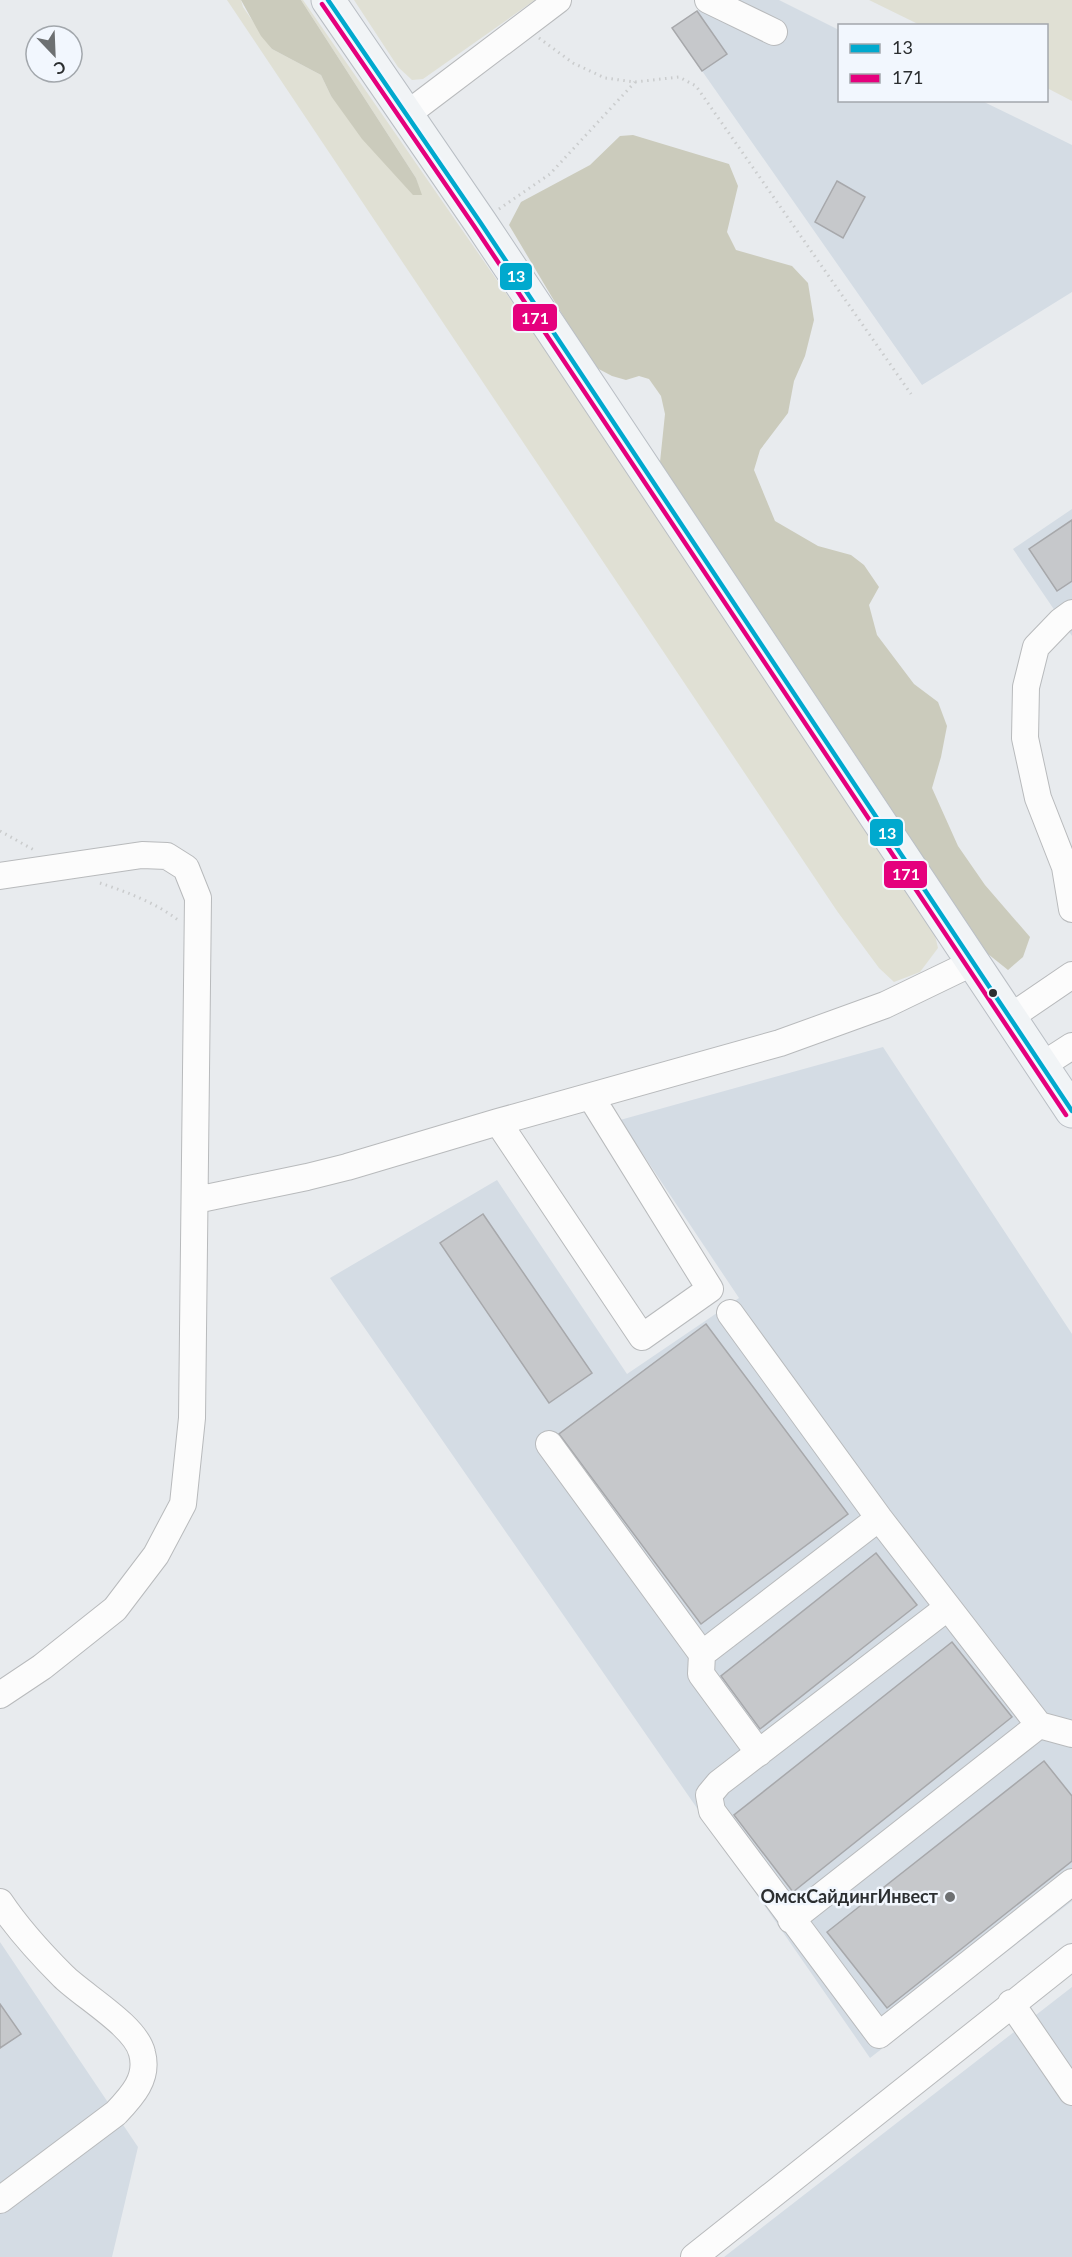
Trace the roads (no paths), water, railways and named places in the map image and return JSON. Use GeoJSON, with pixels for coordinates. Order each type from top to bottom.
{"type":"FeatureCollection","features":[{"type":"Feature","properties":{"kind":"main road"},"geometry":{"type":"LineString","coordinates":[[328,0],[480,222],[1072,1112]]}},
{"type":"Feature","properties":{"kind":"street"},"geometry":{"type":"LineString","coordinates":[[406,115],[558,0]]}},
{"type":"Feature","properties":{"kind":"street"},"geometry":{"type":"LineString","coordinates":[[708,0],[774,32]]}},
{"type":"Feature","properties":{"kind":"street"},"geometry":{"type":"LineString","coordinates":[[1072,613],[1036,647],[1026,687],[1025,738],[1038,798],[1065,867],[1072,909]]}},
{"type":"Feature","properties":{"kind":"street"},"geometry":{"type":"LineString","coordinates":[[0,876],[142,855],[167,856],[186,868],[198,898],[192,1418],[183,1504],[156,1555],[115,1608],[42,1667],[0,1695]]}},
{"type":"Feature","properties":{"kind":"street"},"geometry":{"type":"LineString","coordinates":[[196,1200],[317,1175],[780,1043],[885,1005],[972,963]]}},
{"type":"Feature","properties":{"kind":"street"},"geometry":{"type":"LineString","coordinates":[[1009,1018],[1072,975]]}},
{"type":"Feature","properties":{"kind":"street"},"geometry":{"type":"LineString","coordinates":[[1041,1066],[1072,1046]]}},
{"type":"Feature","properties":{"kind":"street"},"geometry":{"type":"LineString","coordinates":[[498,1122],[642,1337],[710,1289],[591,1097]]}},
{"type":"Feature","properties":{"kind":"street"},"geometry":{"type":"LineString","coordinates":[[730,1313],[879,1518],[1039,1725],[1072,1734]]}},
{"type":"Feature","properties":{"kind":"street"},"geometry":{"type":"LineString","coordinates":[[549,1444],[702,1654],[701,1674],[705,1682],[759,1753]]}},
{"type":"Feature","properties":{"kind":"street"},"geometry":{"type":"LineString","coordinates":[[702,1654],[879,1518]]}},
{"type":"Feature","properties":{"kind":"street"},"geometry":{"type":"LineString","coordinates":[[947,1608],[719,1783],[710,1796],[712,1810],[879,2035],[1072,1882]]}},
{"type":"Feature","properties":{"kind":"street"},"geometry":{"type":"LineString","coordinates":[[792,1920],[1039,1725]]}},
{"type":"Feature","properties":{"kind":"street"},"geometry":{"type":"LineString","coordinates":[[0,1902],[16,1927],[65,1978],[130,2031],[142,2052],[143,2076],[130,2098],[116,2113],[0,2200]]}},
{"type":"Feature","properties":{"kind":"street"},"geometry":{"type":"LineString","coordinates":[[694,2257],[1011,2003],[1072,1957]]}},
{"type":"Feature","properties":{"kind":"street"},"geometry":{"type":"LineString","coordinates":[[1011,2003],[1072,2092]]}},
{"type":"Feature","properties":{"kind":"place","name":"ОмскСайдингИнвест"},"geometry":{"type":"Point","coordinates":[950,1897]}}]}
